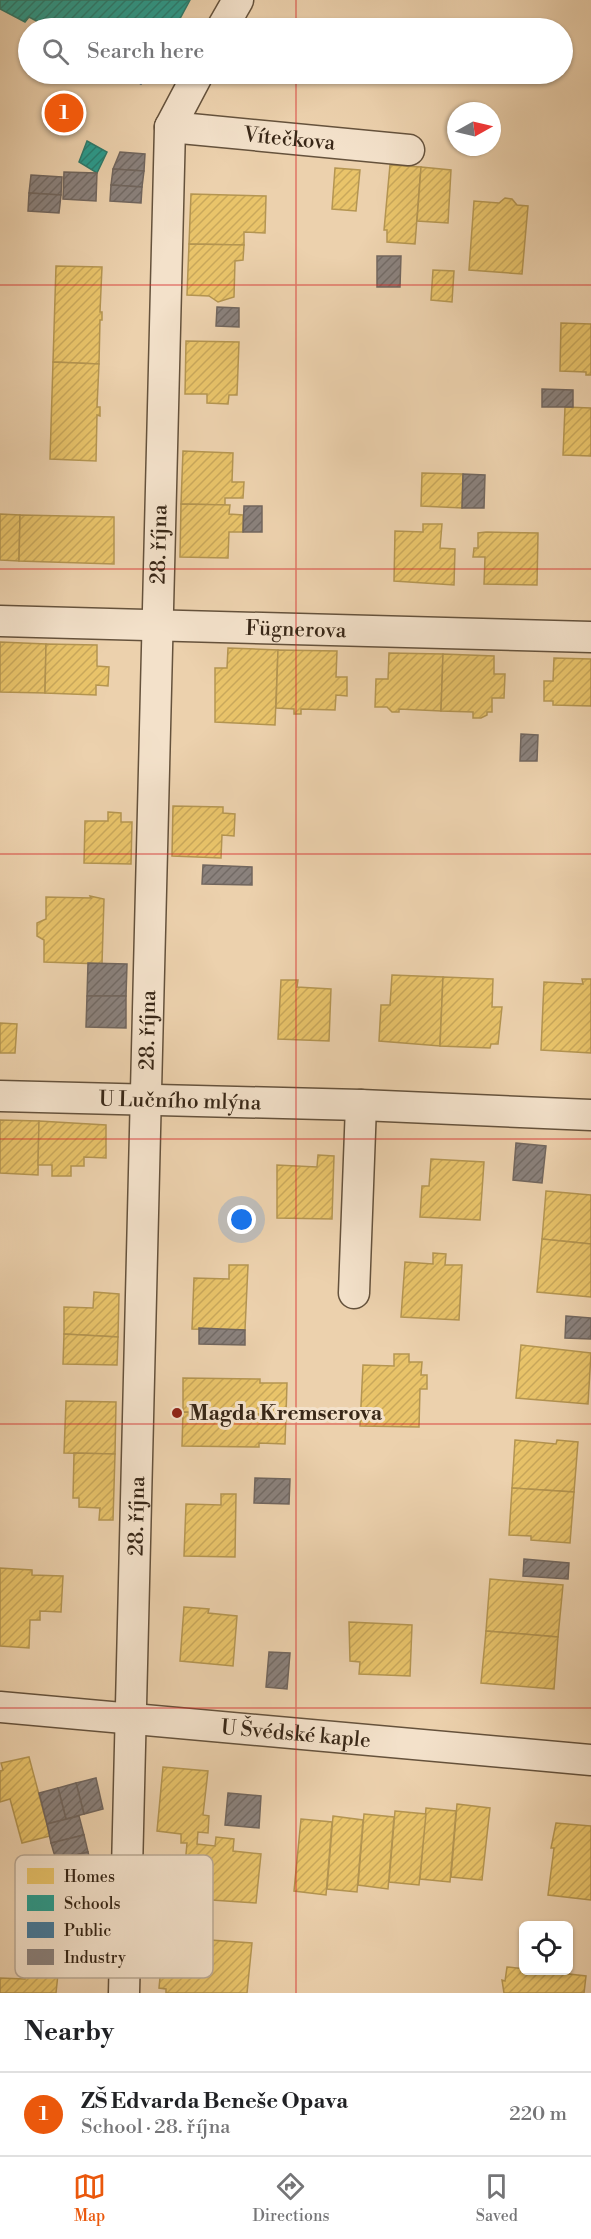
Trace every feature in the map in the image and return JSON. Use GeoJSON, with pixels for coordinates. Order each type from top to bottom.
{"type":"FeatureCollection","features":[{"type":"Feature","properties":{"kind":"street"},"geometry":{"type":"LineString","coordinates":[[228,18],[238,0]]}},
{"type":"Feature","properties":{"kind":"street","name":"28. října"},"geometry":{"type":"LineString","coordinates":[[128,1855],[148,1101],[154,626],[170,127],[193,84]]}},
{"type":"Feature","properties":{"kind":"street","name":"Vítečkova"},"geometry":{"type":"LineString","coordinates":[[170,127],[409,150]]}},
{"type":"Feature","properties":{"kind":"street","name":"Fügnerova"},"geometry":{"type":"LineString","coordinates":[[0,621],[591,637]]}},
{"type":"Feature","properties":{"kind":"street","name":"U Lučního mlýna"},"geometry":{"type":"LineString","coordinates":[[0,1096],[591,1115]]}},
{"type":"Feature","properties":{"kind":"street"},"geometry":{"type":"LineString","coordinates":[[354,1293],[360,1106]]}},
{"type":"Feature","properties":{"kind":"street","name":"U Švédské kaple"},"geometry":{"type":"LineString","coordinates":[[0,1707],[591,1760]]}},
{"type":"Feature","properties":{"kind":"street","name":"28. října"},"geometry":{"type":"LineString","coordinates":[[124,1978],[124,1993]]}},
{"type":"Feature","properties":{"kind":"building: Homes"},"geometry":{"type":"Polygon","coordinates":[[[390,165],[421,167],[415,244],[387,242],[387,230],[384,230],[390,165]]]}},
{"type":"Feature","properties":{"kind":"building: Homes"},"geometry":{"type":"Polygon","coordinates":[[[421,167],[451,170],[448,223],[417,221],[421,167]]]}},
{"type":"Feature","properties":{"kind":"building: Homes"},"geometry":{"type":"Polygon","coordinates":[[[335,168],[360,170],[356,211],[332,209],[335,168]]]}},
{"type":"Feature","properties":{"kind":"building: Homes"},"geometry":{"type":"Polygon","coordinates":[[[191,194],[266,196],[265,233],[244,232],[244,245],[189,244],[191,194]]]}},
{"type":"Feature","properties":{"kind":"building: Homes"},"geometry":{"type":"Polygon","coordinates":[[[505,198],[512,199],[517,205],[528,206],[522,274],[469,270],[474,201],[499,203],[505,198]]]}},
{"type":"Feature","properties":{"kind":"building: Homes"},"geometry":{"type":"Polygon","coordinates":[[[189,244],[244,245],[243,260],[235,261],[234,297],[218,302],[209,296],[187,295],[189,244]]]}},
{"type":"Feature","properties":{"kind":"building: Homes"},"geometry":{"type":"Polygon","coordinates":[[[56,266],[102,267],[99,364],[53,362],[56,266]]]}},
{"type":"Feature","properties":{"kind":"building: Homes"},"geometry":{"type":"Polygon","coordinates":[[[433,270],[454,271],[452,302],[431,300],[433,270]]]}},
{"type":"Feature","properties":{"kind":"building: Homes"},"geometry":{"type":"Polygon","coordinates":[[[561,323],[591,324],[591,375],[586,375],[586,372],[560,371],[561,323]]]}},
{"type":"Feature","properties":{"kind":"building: Homes"},"geometry":{"type":"Polygon","coordinates":[[[186,341],[239,342],[237,395],[229,395],[228,404],[207,403],[207,394],[185,394],[186,341]]]}},
{"type":"Feature","properties":{"kind":"building: Homes"},"geometry":{"type":"Polygon","coordinates":[[[53,362],[99,364],[97,407],[100,407],[100,416],[97,415],[96,461],[50,459],[53,362]]]}},
{"type":"Feature","properties":{"kind":"building: Homes"},"geometry":{"type":"Polygon","coordinates":[[[565,407],[591,408],[591,456],[563,455],[565,407]]]}},
{"type":"Feature","properties":{"kind":"building: Homes"},"geometry":{"type":"Polygon","coordinates":[[[183,451],[233,453],[232,482],[244,482],[243,498],[225,498],[225,505],[181,504],[183,451]]]}},
{"type":"Feature","properties":{"kind":"building: Homes"},"geometry":{"type":"Polygon","coordinates":[[[422,473],[463,474],[462,508],[421,506],[422,473]]]}},
{"type":"Feature","properties":{"kind":"building: Homes"},"geometry":{"type":"Polygon","coordinates":[[[181,504],[230,505],[229,514],[243,515],[243,532],[229,532],[228,558],[180,557],[181,504]]]}},
{"type":"Feature","properties":{"kind":"building: Homes"},"geometry":{"type":"Polygon","coordinates":[[[0,514],[20,515],[19,561],[0,560],[0,514]]]}},
{"type":"Feature","properties":{"kind":"building: Homes"},"geometry":{"type":"Polygon","coordinates":[[[20,515],[114,517],[114,564],[19,561],[20,515]]]}},
{"type":"Feature","properties":{"kind":"building: Homes"},"geometry":{"type":"Polygon","coordinates":[[[423,524],[442,524],[440,548],[455,549],[454,585],[394,581],[395,531],[423,532],[423,524]]]}},
{"type":"Feature","properties":{"kind":"building: Homes"},"geometry":{"type":"Polygon","coordinates":[[[478,533],[538,533],[537,585],[484,584],[485,557],[473,557],[474,548],[478,548],[478,533]]]}},
{"type":"Feature","properties":{"kind":"building: Homes"},"geometry":{"type":"Polygon","coordinates":[[[0,642],[46,644],[45,693],[0,692],[0,642]]]}},
{"type":"Feature","properties":{"kind":"building: Homes"},"geometry":{"type":"Polygon","coordinates":[[[46,644],[97,645],[97,666],[109,667],[108,686],[96,685],[96,695],[45,693],[46,644]]]}},
{"type":"Feature","properties":{"kind":"building: Homes"},"geometry":{"type":"Polygon","coordinates":[[[228,648],[278,650],[275,725],[215,722],[215,668],[227,668],[228,648]]]}},
{"type":"Feature","properties":{"kind":"building: Homes"},"geometry":{"type":"Polygon","coordinates":[[[278,650],[337,651],[336,677],[347,677],[347,696],[336,695],[335,710],[301,709],[301,714],[294,714],[294,709],[276,708],[278,650]]]}},
{"type":"Feature","properties":{"kind":"building: Homes"},"geometry":{"type":"Polygon","coordinates":[[[389,653],[443,654],[441,711],[399,709],[399,712],[392,712],[387,707],[375,707],[376,679],[388,679],[389,653]]]}},
{"type":"Feature","properties":{"kind":"building: Homes"},"geometry":{"type":"Polygon","coordinates":[[[443,654],[494,656],[494,674],[505,674],[504,698],[492,698],[492,712],[487,712],[487,715],[481,718],[473,718],[473,712],[441,711],[443,654]]]}},
{"type":"Feature","properties":{"kind":"building: Homes"},"geometry":{"type":"Polygon","coordinates":[[[554,658],[591,659],[591,706],[553,705],[553,701],[544,701],[544,681],[553,681],[554,658]]]}},
{"type":"Feature","properties":{"kind":"building: Homes"},"geometry":{"type":"Polygon","coordinates":[[[173,806],[223,807],[223,813],[235,814],[234,836],[222,835],[221,858],[172,856],[173,806]]]}},
{"type":"Feature","properties":{"kind":"building: Homes"},"geometry":{"type":"Polygon","coordinates":[[[108,812],[121,813],[121,822],[132,822],[131,864],[84,863],[85,821],[108,821],[108,812]]]}},
{"type":"Feature","properties":{"kind":"building: Homes"},"geometry":{"type":"Polygon","coordinates":[[[90,896],[104,899],[102,964],[44,962],[44,940],[37,936],[37,923],[46,919],[46,897],[91,898],[90,896]]]}},
{"type":"Feature","properties":{"kind":"building: Homes"},"geometry":{"type":"Polygon","coordinates":[[[392,975],[443,977],[440,1046],[379,1041],[381,1005],[390,1005],[392,975]]]}},
{"type":"Feature","properties":{"kind":"building: Homes"},"geometry":{"type":"Polygon","coordinates":[[[443,977],[493,979],[492,1007],[502,1007],[498,1044],[491,1044],[490,1048],[440,1046],[443,977]]]}},
{"type":"Feature","properties":{"kind":"building: Homes"},"geometry":{"type":"Polygon","coordinates":[[[582,979],[591,979],[591,1053],[541,1050],[544,982],[583,984],[582,979]]]}},
{"type":"Feature","properties":{"kind":"building: Homes"},"geometry":{"type":"Polygon","coordinates":[[[281,980],[298,980],[297,987],[331,989],[329,1041],[278,1039],[281,980]]]}},
{"type":"Feature","properties":{"kind":"building: Homes"},"geometry":{"type":"Polygon","coordinates":[[[0,1023],[17,1024],[15,1053],[0,1053],[0,1023]]]}},
{"type":"Feature","properties":{"kind":"building: Homes"},"geometry":{"type":"Polygon","coordinates":[[[0,1120],[39,1121],[38,1175],[0,1173],[0,1120]]]}},
{"type":"Feature","properties":{"kind":"building: Homes"},"geometry":{"type":"Polygon","coordinates":[[[39,1121],[106,1125],[106,1158],[84,1157],[84,1166],[71,1166],[71,1176],[52,1176],[52,1165],[38,1165],[39,1121]]]}},
{"type":"Feature","properties":{"kind":"building: Homes"},"geometry":{"type":"Polygon","coordinates":[[[318,1155],[334,1156],[332,1219],[277,1218],[277,1165],[317,1167],[318,1155]]]}},
{"type":"Feature","properties":{"kind":"building: Homes"},"geometry":{"type":"Polygon","coordinates":[[[431,1159],[484,1162],[480,1220],[420,1217],[422,1186],[429,1186],[431,1159]]]}},
{"type":"Feature","properties":{"kind":"building: Homes"},"geometry":{"type":"Polygon","coordinates":[[[546,1191],[591,1195],[591,1244],[542,1239],[546,1191]]]}},
{"type":"Feature","properties":{"kind":"building: Homes"},"geometry":{"type":"Polygon","coordinates":[[[542,1239],[591,1244],[591,1297],[537,1292],[542,1239]]]}},
{"type":"Feature","properties":{"kind":"building: Homes"},"geometry":{"type":"Polygon","coordinates":[[[433,1253],[446,1254],[445,1265],[462,1265],[459,1320],[401,1317],[405,1262],[433,1264],[433,1253]]]}},
{"type":"Feature","properties":{"kind":"building: Homes"},"geometry":{"type":"Polygon","coordinates":[[[229,1265],[248,1265],[245,1330],[192,1329],[194,1278],[229,1279],[229,1265]]]}},
{"type":"Feature","properties":{"kind":"building: Homes"},"geometry":{"type":"Polygon","coordinates":[[[94,1292],[119,1294],[118,1337],[64,1334],[64,1307],[93,1308],[94,1292]]]}},
{"type":"Feature","properties":{"kind":"building: Homes"},"geometry":{"type":"Polygon","coordinates":[[[64,1334],[118,1337],[117,1365],[63,1364],[64,1334]]]}},
{"type":"Feature","properties":{"kind":"building: Homes"},"geometry":{"type":"Polygon","coordinates":[[[521,1345],[591,1353],[588,1404],[516,1398],[521,1345]]]}},
{"type":"Feature","properties":{"kind":"building: Homes"},"geometry":{"type":"Polygon","coordinates":[[[394,1354],[409,1354],[409,1362],[422,1362],[421,1375],[427,1375],[427,1389],[420,1389],[419,1427],[360,1426],[363,1365],[394,1366],[394,1354]]]}},
{"type":"Feature","properties":{"kind":"building: Homes"},"geometry":{"type":"Polygon","coordinates":[[[183,1378],[260,1379],[260,1383],[287,1383],[286,1415],[183,1412],[183,1378]]]}},
{"type":"Feature","properties":{"kind":"building: Homes"},"geometry":{"type":"Polygon","coordinates":[[[66,1401],[116,1402],[115,1454],[64,1453],[66,1401]]]}},
{"type":"Feature","properties":{"kind":"building: Homes"},"geometry":{"type":"Polygon","coordinates":[[[183,1412],[286,1415],[285,1444],[259,1443],[259,1447],[182,1446],[183,1412]]]}},
{"type":"Feature","properties":{"kind":"building: Homes"},"geometry":{"type":"Polygon","coordinates":[[[515,1440],[556,1444],[557,1440],[578,1442],[574,1492],[512,1488],[515,1440]]]}},
{"type":"Feature","properties":{"kind":"building: Homes"},"geometry":{"type":"Polygon","coordinates":[[[74,1453],[115,1454],[113,1520],[99,1520],[100,1508],[79,1507],[79,1498],[73,1498],[74,1453]]]}},
{"type":"Feature","properties":{"kind":"building: Homes"},"geometry":{"type":"Polygon","coordinates":[[[512,1488],[574,1492],[570,1543],[531,1540],[531,1536],[509,1535],[512,1488]]]}},
{"type":"Feature","properties":{"kind":"building: Homes"},"geometry":{"type":"Polygon","coordinates":[[[221,1494],[236,1494],[235,1557],[184,1556],[186,1504],[221,1505],[221,1494]]]}},
{"type":"Feature","properties":{"kind":"building: Homes"},"geometry":{"type":"Polygon","coordinates":[[[0,1568],[32,1570],[32,1575],[63,1576],[61,1612],[40,1611],[40,1620],[30,1620],[29,1648],[0,1646],[0,1568]]]}},
{"type":"Feature","properties":{"kind":"building: Homes"},"geometry":{"type":"Polygon","coordinates":[[[490,1579],[563,1585],[558,1637],[486,1631],[490,1579]]]}},
{"type":"Feature","properties":{"kind":"building: Homes"},"geometry":{"type":"Polygon","coordinates":[[[184,1607],[209,1609],[208,1613],[237,1616],[233,1666],[180,1661],[184,1607]]]}},
{"type":"Feature","properties":{"kind":"building: Homes"},"geometry":{"type":"Polygon","coordinates":[[[349,1622],[412,1625],[410,1676],[359,1674],[360,1662],[350,1661],[349,1622]]]}},
{"type":"Feature","properties":{"kind":"building: Homes"},"geometry":{"type":"Polygon","coordinates":[[[486,1631],[558,1637],[554,1689],[481,1683],[486,1631]]]}},
{"type":"Feature","properties":{"kind":"building: Homes"},"geometry":{"type":"Polygon","coordinates":[[[29,1757],[50,1836],[22,1843],[10,1799],[0,1802],[0,1771],[3,1770],[1,1763],[29,1757]]]}},
{"type":"Feature","properties":{"kind":"building: Homes"},"geometry":{"type":"Polygon","coordinates":[[[163,1767],[208,1771],[203,1815],[209,1816],[208,1833],[198,1832],[197,1844],[215,1846],[216,1837],[234,1839],[233,1851],[261,1854],[256,1903],[213,1900],[213,1855],[186,1855],[187,1843],[181,1843],[181,1834],[157,1831],[163,1767]]]}},
{"type":"Feature","properties":{"kind":"building: Homes"},"geometry":{"type":"Polygon","coordinates":[[[457,1804],[490,1808],[482,1880],[451,1877],[457,1804]]]}},
{"type":"Feature","properties":{"kind":"building: Homes"},"geometry":{"type":"Polygon","coordinates":[[[426,1808],[456,1811],[450,1882],[420,1879],[426,1808]]]}},
{"type":"Feature","properties":{"kind":"building: Homes"},"geometry":{"type":"Polygon","coordinates":[[[395,1811],[426,1814],[419,1885],[389,1882],[395,1811]]]}},
{"type":"Feature","properties":{"kind":"building: Homes"},"geometry":{"type":"Polygon","coordinates":[[[364,1814],[394,1817],[388,1889],[358,1885],[364,1814]]]}},
{"type":"Feature","properties":{"kind":"building: Homes"},"geometry":{"type":"Polygon","coordinates":[[[333,1816],[363,1820],[357,1892],[327,1889],[333,1816]]]}},
{"type":"Feature","properties":{"kind":"building: Homes"},"geometry":{"type":"Polygon","coordinates":[[[301,1819],[332,1822],[326,1895],[294,1891],[301,1819]]]}},
{"type":"Feature","properties":{"kind":"building: Homes"},"geometry":{"type":"Polygon","coordinates":[[[556,1823],[591,1826],[591,1900],[548,1895],[554,1848],[551,1848],[556,1823]]]}},
{"type":"Feature","properties":{"kind":"building: Homes"},"geometry":{"type":"Polygon","coordinates":[[[213,1940],[252,1943],[247,1993],[166,1993],[166,1989],[159,1988],[160,1978],[213,1978],[213,1940]]]}},
{"type":"Feature","properties":{"kind":"building: Homes"},"geometry":{"type":"Polygon","coordinates":[[[507,1967],[519,1968],[519,1975],[586,1976],[584,1993],[504,1993],[502,1980],[505,1981],[507,1967]]]}},
{"type":"Feature","properties":{"kind":"building: Homes"},"geometry":{"type":"Polygon","coordinates":[[[0,1978],[58,1978],[56,1993],[0,1993],[0,1978]]]}},
{"type":"Feature","properties":{"kind":"building: Schools"},"geometry":{"type":"Polygon","coordinates":[[[0,0],[190,0],[180,18],[18,18],[0,9],[0,0]]]}},
{"type":"Feature","properties":{"kind":"building: Schools"},"geometry":{"type":"Polygon","coordinates":[[[87,141],[107,152],[97,173],[79,162],[87,141]]]}},
{"type":"Feature","properties":{"kind":"building: Industry"},"geometry":{"type":"Polygon","coordinates":[[[120,152],[145,154],[144,171],[113,169],[120,152]]]}},
{"type":"Feature","properties":{"kind":"building: Industry"},"geometry":{"type":"Polygon","coordinates":[[[113,169],[144,171],[142,187],[111,185],[113,169]]]}},
{"type":"Feature","properties":{"kind":"building: Industry"},"geometry":{"type":"Polygon","coordinates":[[[64,172],[97,173],[96,201],[63,199],[64,172]]]}},
{"type":"Feature","properties":{"kind":"building: Industry"},"geometry":{"type":"Polygon","coordinates":[[[31,175],[62,177],[61,195],[29,193],[31,175]]]}},
{"type":"Feature","properties":{"kind":"building: Industry"},"geometry":{"type":"Polygon","coordinates":[[[111,185],[142,187],[141,203],[110,201],[111,185]]]}},
{"type":"Feature","properties":{"kind":"building: Industry"},"geometry":{"type":"Polygon","coordinates":[[[29,193],[61,195],[59,213],[28,211],[29,193]]]}},
{"type":"Feature","properties":{"kind":"building: Industry"},"geometry":{"type":"Polygon","coordinates":[[[377,256],[401,256],[400,287],[377,287],[377,256]]]}},
{"type":"Feature","properties":{"kind":"building: Industry"},"geometry":{"type":"Polygon","coordinates":[[[217,307],[239,308],[239,327],[216,326],[217,307]]]}},
{"type":"Feature","properties":{"kind":"building: Industry"},"geometry":{"type":"Polygon","coordinates":[[[542,389],[573,390],[573,407],[542,407],[542,389]]]}},
{"type":"Feature","properties":{"kind":"building: Industry"},"geometry":{"type":"Polygon","coordinates":[[[463,474],[485,475],[484,508],[462,508],[463,474]]]}},
{"type":"Feature","properties":{"kind":"building: Industry"},"geometry":{"type":"Polygon","coordinates":[[[244,506],[262,506],[262,532],[243,532],[244,506]]]}},
{"type":"Feature","properties":{"kind":"building: Industry"},"geometry":{"type":"Polygon","coordinates":[[[521,734],[538,735],[537,761],[520,761],[521,734]]]}},
{"type":"Feature","properties":{"kind":"building: Industry"},"geometry":{"type":"Polygon","coordinates":[[[203,865],[252,867],[252,885],[202,884],[203,865]]]}},
{"type":"Feature","properties":{"kind":"building: Industry"},"geometry":{"type":"Polygon","coordinates":[[[88,963],[127,964],[126,996],[87,996],[88,963]]]}},
{"type":"Feature","properties":{"kind":"building: Industry"},"geometry":{"type":"Polygon","coordinates":[[[87,996],[126,996],[126,1028],[86,1027],[87,996]]]}},
{"type":"Feature","properties":{"kind":"building: Industry"},"geometry":{"type":"Polygon","coordinates":[[[516,1143],[546,1146],[542,1183],[513,1180],[516,1143]]]}},
{"type":"Feature","properties":{"kind":"building: Industry"},"geometry":{"type":"Polygon","coordinates":[[[566,1316],[591,1318],[591,1339],[565,1338],[566,1316]]]}},
{"type":"Feature","properties":{"kind":"building: Industry"},"geometry":{"type":"Polygon","coordinates":[[[199,1328],[245,1330],[245,1345],[199,1344],[199,1328]]]}},
{"type":"Feature","properties":{"kind":"building: Industry"},"geometry":{"type":"Polygon","coordinates":[[[255,1478],[290,1479],[289,1504],[254,1503],[255,1478]]]}},
{"type":"Feature","properties":{"kind":"building: Industry"},"geometry":{"type":"Polygon","coordinates":[[[524,1559],[569,1563],[568,1579],[523,1576],[524,1559]]]}},
{"type":"Feature","properties":{"kind":"building: Industry"},"geometry":{"type":"Polygon","coordinates":[[[269,1652],[290,1653],[287,1689],[266,1687],[269,1652]]]}},
{"type":"Feature","properties":{"kind":"building: Industry"},"geometry":{"type":"Polygon","coordinates":[[[96,1778],[103,1809],[84,1814],[76,1783],[96,1778]]]}},
{"type":"Feature","properties":{"kind":"building: Industry"},"geometry":{"type":"Polygon","coordinates":[[[76,1783],[84,1814],[66,1819],[58,1788],[76,1783]]]}},
{"type":"Feature","properties":{"kind":"building: Industry"},"geometry":{"type":"Polygon","coordinates":[[[58,1788],[66,1819],[47,1824],[39,1793],[58,1788]]]}},
{"type":"Feature","properties":{"kind":"building: Industry"},"geometry":{"type":"Polygon","coordinates":[[[228,1793],[261,1796],[259,1828],[225,1825],[228,1793]]]}},
{"type":"Feature","properties":{"kind":"building: Industry"},"geometry":{"type":"Polygon","coordinates":[[[79,1816],[84,1835],[51,1843],[47,1824],[79,1816]]]}},
{"type":"Feature","properties":{"kind":"building: Industry"},"geometry":{"type":"Polygon","coordinates":[[[84,1835],[88,1852],[76,1855],[55,1855],[51,1843],[84,1835]]]}},
{"type":"Feature","properties":{"kind":"place","name":"ZŠ Edvarda Beneše Opava"},"geometry":{"type":"Point","coordinates":[64,113]}},
{"type":"Feature","properties":{"kind":"place","name":"Magda Kremserova"},"geometry":{"type":"Point","coordinates":[177,1413]}}]}
